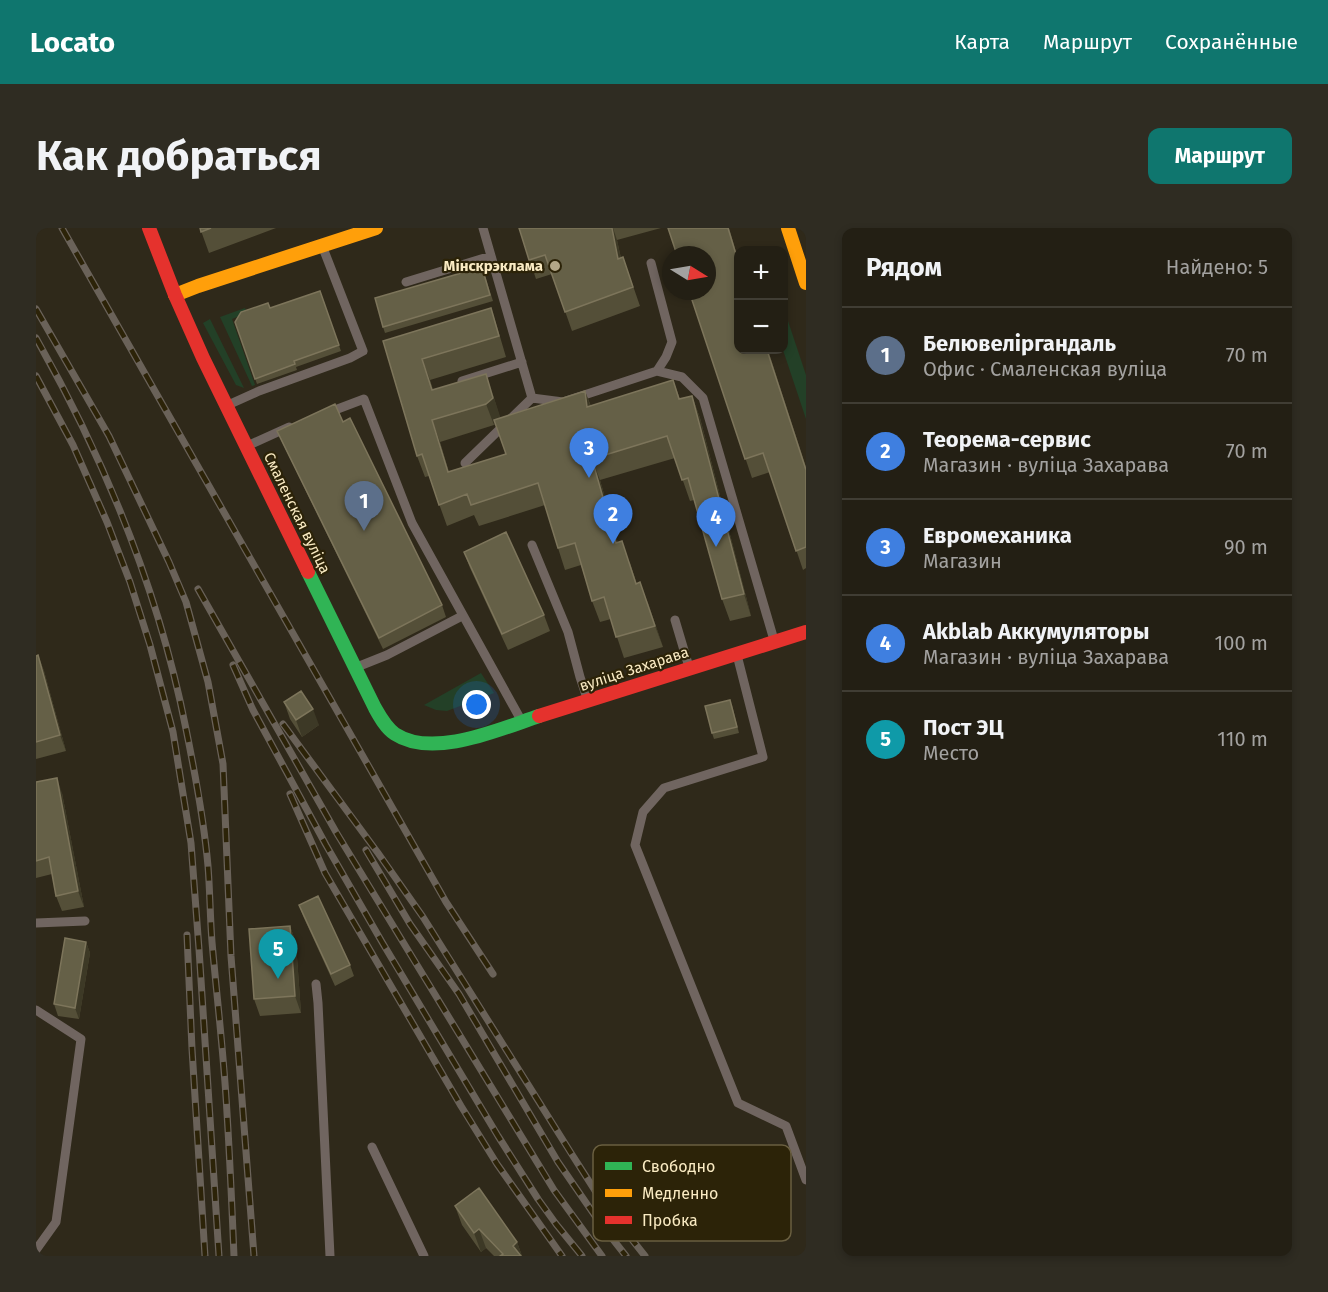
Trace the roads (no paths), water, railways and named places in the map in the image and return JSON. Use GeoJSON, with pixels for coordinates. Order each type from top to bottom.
{"type":"FeatureCollection","features":[{"type":"Feature","properties":{"kind":"main road","name":"Смаленская вуліца"},"geometry":{"type":"LineString","coordinates":[[149,228],[174,295],[226,406],[385,724],[394,734],[407,740],[434,744],[472,737]]}},
{"type":"Feature","properties":{"kind":"main road"},"geometry":{"type":"LineString","coordinates":[[174,295],[376,228]]}},
{"type":"Feature","properties":{"kind":"main road"},"geometry":{"type":"LineString","coordinates":[[788,228],[806,283]]}},
{"type":"Feature","properties":{"kind":"main road","name":"вуліца Захарава"},"geometry":{"type":"LineString","coordinates":[[472,737],[806,632]]}},
{"type":"Feature","properties":{"kind":"lane"},"geometry":{"type":"LineString","coordinates":[[483,228],[504,313],[532,398]]}},
{"type":"Feature","properties":{"kind":"lane"},"geometry":{"type":"LineString","coordinates":[[226,406],[363,351],[322,245]]}},
{"type":"Feature","properties":{"kind":"lane"},"geometry":{"type":"LineString","coordinates":[[406,282],[491,256]]}},
{"type":"Feature","properties":{"kind":"lane"},"geometry":{"type":"LineString","coordinates":[[651,263],[672,342],[657,371]]}},
{"type":"Feature","properties":{"kind":"lane"},"geometry":{"type":"LineString","coordinates":[[454,384],[522,362]]}},
{"type":"Feature","properties":{"kind":"lane"},"geometry":{"type":"LineString","coordinates":[[532,398],[563,402],[657,371],[682,377],[703,398],[775,642]]}},
{"type":"Feature","properties":{"kind":"lane"},"geometry":{"type":"LineString","coordinates":[[465,463],[532,398]]}},
{"type":"Feature","properties":{"kind":"lane"},"geometry":{"type":"LineString","coordinates":[[321,416],[364,399],[412,523],[522,722]]}},
{"type":"Feature","properties":{"kind":"lane"},"geometry":{"type":"LineString","coordinates":[[246,446],[299,423]]}},
{"type":"Feature","properties":{"kind":"lane"},"geometry":{"type":"LineString","coordinates":[[532,545],[568,632],[588,701]]}},
{"type":"Feature","properties":{"kind":"lane"},"geometry":{"type":"LineString","coordinates":[[355,668],[387,655],[462,616]]}},
{"type":"Feature","properties":{"kind":"lane"},"geometry":{"type":"LineString","coordinates":[[675,620],[690,668]]}},
{"type":"Feature","properties":{"kind":"lane"},"geometry":{"type":"LineString","coordinates":[[736,654],[763,757],[664,788],[643,812],[635,845],[738,1103],[786,1126],[806,1180]]}},
{"type":"Feature","properties":{"kind":"lane"},"geometry":{"type":"LineString","coordinates":[[36,923],[85,921]]}},
{"type":"Feature","properties":{"kind":"lane"},"geometry":{"type":"LineString","coordinates":[[316,984],[330,1256]]}},
{"type":"Feature","properties":{"kind":"lane"},"geometry":{"type":"LineString","coordinates":[[36,1010],[81,1039],[56,1222],[36,1250]]}},
{"type":"Feature","properties":{"kind":"lane"},"geometry":{"type":"LineString","coordinates":[[372,1147],[424,1256]]}},
{"type":"Feature","properties":{"kind":"railway"},"geometry":{"type":"LineString","coordinates":[[62,228],[446,902],[493,974]]}},
{"type":"Feature","properties":{"kind":"railway"},"geometry":{"type":"LineString","coordinates":[[36,309],[109,436],[169,562],[186,602],[208,682],[223,764],[231,956],[254,1256]]}},
{"type":"Feature","properties":{"kind":"railway"},"geometry":{"type":"LineString","coordinates":[[36,338],[85,431],[107,479],[145,577],[175,678],[199,797],[208,866],[212,942],[226,1092],[234,1256]]}},
{"type":"Feature","properties":{"kind":"railway"},"geometry":{"type":"LineString","coordinates":[[36,376],[73,445],[107,522],[130,582],[150,645],[173,732],[191,843],[219,1256]]}},
{"type":"Feature","properties":{"kind":"railway"},"geometry":{"type":"LineString","coordinates":[[198,589],[336,832],[554,1190],[602,1256]]}},
{"type":"Feature","properties":{"kind":"railway"},"geometry":{"type":"LineString","coordinates":[[233,665],[253,710],[326,845],[382,942],[538,1199],[582,1256]]}},
{"type":"Feature","properties":{"kind":"railway"},"geometry":{"type":"LineString","coordinates":[[283,724],[423,917],[593,1187]]}},
{"type":"Feature","properties":{"kind":"railway"},"geometry":{"type":"LineString","coordinates":[[290,794],[325,873],[461,1106],[497,1164],[562,1256]]}},
{"type":"Feature","properties":{"kind":"railway"},"geometry":{"type":"LineString","coordinates":[[366,850],[410,924],[459,994],[558,1162],[593,1213]]}},
{"type":"Feature","properties":{"kind":"railway"},"geometry":{"type":"LineString","coordinates":[[187,935],[205,1256]]}},
{"type":"Feature","properties":{"kind":"railway"},"geometry":{"type":"LineString","coordinates":[[614,1241],[626,1256]]}},
{"type":"Feature","properties":{"kind":"railway"},"geometry":{"type":"LineString","coordinates":[[633,1241],[645,1256]]}},
{"type":"Feature","properties":{"kind":"place","name":"Мінскрэклама"},"geometry":{"type":"Point","coordinates":[555,266]}},
{"type":"Feature","properties":{"kind":"place","name":"Евромеханика"},"geometry":{"type":"Point","coordinates":[589,478]}},
{"type":"Feature","properties":{"kind":"place","name":"Белювеліргандаль"},"geometry":{"type":"Point","coordinates":[364,531]}},
{"type":"Feature","properties":{"kind":"place","name":"Теорема-сервис"},"geometry":{"type":"Point","coordinates":[613,544]}},
{"type":"Feature","properties":{"kind":"place","name":"Akblab Аккумуляторы"},"geometry":{"type":"Point","coordinates":[716,547]}},
{"type":"Feature","properties":{"kind":"place","name":"Пост ЭЦ"},"geometry":{"type":"Point","coordinates":[278,979]}}]}
